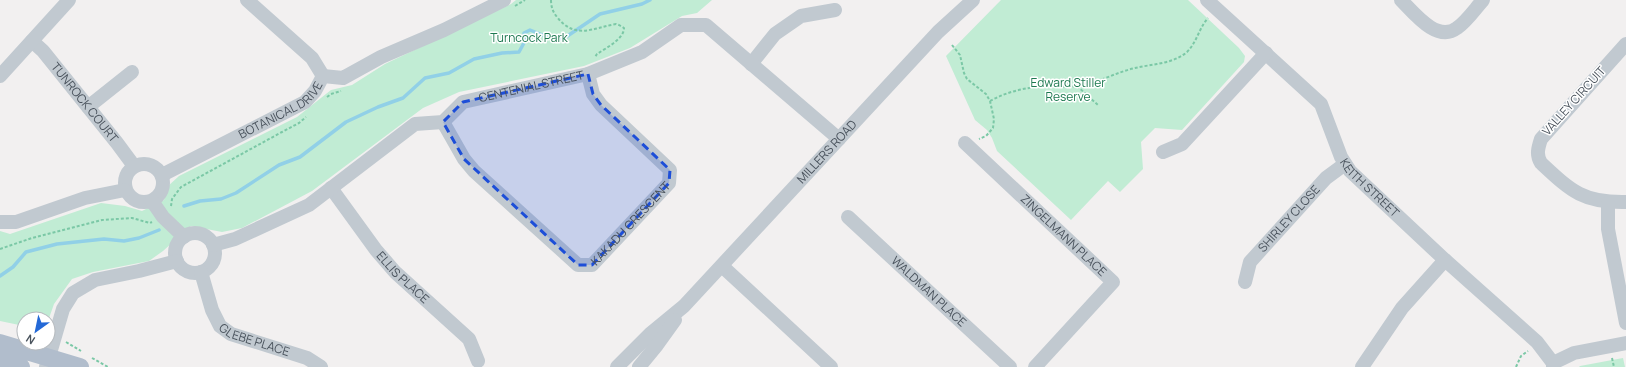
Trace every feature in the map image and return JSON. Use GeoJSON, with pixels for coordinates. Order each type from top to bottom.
{"type":"FeatureCollection","features":[{"type":"Feature","properties":{"kind":"main road"},"geometry":{"type":"LineString","coordinates":[[0,344],[47,362],[80,367]]}},
{"type":"Feature","properties":{"kind":"main road"},"geometry":{"type":"LineString","coordinates":[[0,361],[21,367]]}},
{"type":"Feature","properties":{"kind":"street"},"geometry":{"type":"LineString","coordinates":[[0,76],[69,0]]}},
{"type":"Feature","properties":{"kind":"street"},"geometry":{"type":"LineString","coordinates":[[247,0],[312,58],[323,76]]}},
{"type":"Feature","properties":{"kind":"street","name":"BOTANICAL DRIVE"},"geometry":{"type":"LineString","coordinates":[[162,176],[305,102],[315,91],[323,76],[343,78],[380,58],[444,30],[504,0]]}},
{"type":"Feature","properties":{"kind":"street","name":"MILLERS ROAD"},"geometry":{"type":"LineString","coordinates":[[617,367],[650,334],[684,306],[938,32],[973,0]]}},
{"type":"Feature","properties":{"kind":"street"},"geometry":{"type":"LineString","coordinates":[[1400,0],[1427,24],[1441,33],[1449,32],[1458,28],[1483,0]]}},
{"type":"Feature","properties":{"kind":"street","name":"KEITH STREET"},"geometry":{"type":"LineString","coordinates":[[1212,6],[1266,53],[1320,104],[1345,164],[1350,171],[1445,260],[1537,342],[1553,365]]}},
{"type":"Feature","properties":{"kind":"street"},"geometry":{"type":"LineString","coordinates":[[751,64],[775,34],[801,16],[835,10]]}},
{"type":"Feature","properties":{"kind":"street","name":"CENTENIAL STREET"},"geometry":{"type":"LineString","coordinates":[[443,122],[463,102],[594,72],[642,52],[681,25],[706,25],[839,139]]}},
{"type":"Feature","properties":{"kind":"street","name":"TUNROCK COURT"},"geometry":{"type":"LineString","coordinates":[[32,41],[43,51],[134,166]]}},
{"type":"Feature","properties":{"kind":"street","name":"VALLEY CIRCUIT"},"geometry":{"type":"LineString","coordinates":[[1626,44],[1541,139],[1538,148],[1538,158],[1541,164],[1568,188],[1587,198],[1608,203],[1626,202]]}},
{"type":"Feature","properties":{"kind":"street"},"geometry":{"type":"LineString","coordinates":[[1163,152],[1182,144],[1266,53]]}},
{"type":"Feature","properties":{"kind":"street"},"geometry":{"type":"LineString","coordinates":[[88,107],[132,72]]}},
{"type":"Feature","properties":{"kind":"street","name":"KAKADU CRESCENT"},"geometry":{"type":"LineString","coordinates":[[443,122],[464,159],[474,171],[578,265],[592,265],[669,183],[670,170],[600,105],[593,94],[594,72]]}},
{"type":"Feature","properties":{"kind":"street"},"geometry":{"type":"LineString","coordinates":[[213,245],[235,239],[309,205],[415,124],[443,122]]}},
{"type":"Feature","properties":{"kind":"street","name":"ZINGELMANN PLACE"},"geometry":{"type":"LineString","coordinates":[[965,143],[1113,282],[1035,367]]}},
{"type":"Feature","properties":{"kind":"street"},"geometry":{"type":"LineString","coordinates":[[140,164],[154,166],[162,176],[164,182],[162,190],[159,196],[152,201],[145,203],[135,201],[125,190],[125,178],[134,166],[140,164]]}},
{"type":"Feature","properties":{"kind":"street","name":"SHIRLEY CLOSE"},"geometry":{"type":"LineString","coordinates":[[1245,282],[1250,262],[1326,178],[1345,164]]}},
{"type":"Feature","properties":{"kind":"street","name":"ELLIS PLACE"},"geometry":{"type":"LineString","coordinates":[[331,188],[376,250],[395,272],[469,339],[478,361]]}},
{"type":"Feature","properties":{"kind":"street"},"geometry":{"type":"LineString","coordinates":[[0,222],[16,222],[85,198],[125,190]]}},
{"type":"Feature","properties":{"kind":"street"},"geometry":{"type":"LineString","coordinates":[[152,201],[163,217],[184,237]]}},
{"type":"Feature","properties":{"kind":"street"},"geometry":{"type":"LineString","coordinates":[[1608,203],[1608,229],[1626,323]]}},
{"type":"Feature","properties":{"kind":"street","name":"WALDMAN PLACE"},"geometry":{"type":"LineString","coordinates":[[848,217],[1010,367]]}},
{"type":"Feature","properties":{"kind":"street"},"geometry":{"type":"LineString","coordinates":[[197,233],[204,235],[213,245],[215,252],[210,266],[201,272],[187,271],[182,267],[177,261],[175,254],[179,241],[184,237],[197,233]]}},
{"type":"Feature","properties":{"kind":"street"},"geometry":{"type":"LineString","coordinates":[[1362,367],[1402,308],[1445,260]]}},
{"type":"Feature","properties":{"kind":"street"},"geometry":{"type":"LineString","coordinates":[[47,362],[63,309],[73,293],[95,280],[177,261]]}},
{"type":"Feature","properties":{"kind":"street"},"geometry":{"type":"LineString","coordinates":[[722,266],[831,367]]}},
{"type":"Feature","properties":{"kind":"street","name":"GLEBE PLACE"},"geometry":{"type":"LineString","coordinates":[[201,272],[212,310],[220,326],[231,334],[307,358],[321,367]]}},
{"type":"Feature","properties":{"kind":"street","name":"MILLERS ROAD"},"geometry":{"type":"LineString","coordinates":[[638,367],[657,345],[684,306]]}},
{"type":"Feature","properties":{"kind":"street"},"geometry":{"type":"LineString","coordinates":[[1553,365],[1574,353],[1626,343]]}},
{"type":"Feature","properties":{"kind":"path"},"geometry":{"type":"LineString","coordinates":[[551,0],[552,9],[555,14],[565,26],[572,30],[594,30],[616,24],[624,28],[620,37],[596,56],[594,72]]}},
{"type":"Feature","properties":{"kind":"path"},"geometry":{"type":"LineString","coordinates":[[990,101],[1011,91],[1037,87],[1067,88],[1133,68],[1168,62],[1179,58],[1193,45],[1212,6]]}},
{"type":"Feature","properties":{"kind":"path"},"geometry":{"type":"LineString","coordinates":[[952,45],[960,55],[964,73],[968,79],[986,94],[990,101],[994,119],[991,132],[978,139],[965,143]]}},
{"type":"Feature","properties":{"kind":"path"},"geometry":{"type":"LineString","coordinates":[[1077,86],[1099,106]]}},
{"type":"Feature","properties":{"kind":"path"},"geometry":{"type":"LineString","coordinates":[[1516,367],[1521,356],[1528,352]]}},
{"type":"Feature","properties":{"kind":"path"},"geometry":{"type":"LineString","coordinates":[[1612,357],[1614,367]]}},
{"type":"Feature","properties":{"kind":"highlighted area"},"geometry":{"type":"Polygon","coordinates":[[[588,74],[593,94],[601,105],[670,170],[669,183],[592,265],[578,265],[464,159],[443,122],[463,102],[588,74]]]}},
{"type":"Feature","properties":{"kind":"green space","name":"Turncock Park"},"geometry":{"type":"Polygon","coordinates":[[[516,0],[712,0],[697,13],[682,16],[630,48],[584,66],[459,92],[423,108],[312,191],[242,228],[222,232],[191,226],[163,251],[149,261],[93,272],[72,279],[54,304],[52,311],[16,311],[16,324],[0,321],[0,231],[10,234],[101,203],[125,206],[142,211],[164,200],[167,187],[179,176],[297,117],[331,90],[352,85],[385,64],[511,4],[516,0]]]}},
{"type":"Feature","properties":{"kind":"green space","name":"Edward Stiller Reserve"},"geometry":{"type":"Polygon","coordinates":[[[1001,0],[1188,0],[1239,48],[1245,56],[1244,62],[1182,130],[1155,128],[1141,142],[1143,169],[1120,192],[1108,181],[1071,220],[997,151],[987,130],[975,120],[946,56],[1001,0]]]}},
{"type":"Feature","properties":{"kind":"green space"},"geometry":{"type":"Polygon","coordinates":[[[1623,358],[1625,367],[1579,367],[1580,366],[1623,358]]]}},
{"type":"Feature","properties":{"kind":"waterway"},"geometry":{"type":"LineString","coordinates":[[184,206],[200,201],[221,199],[236,193],[279,165],[300,157],[346,122],[378,107],[403,98],[425,78],[449,73],[474,59],[502,53],[519,52],[525,41],[524,33],[530,30],[545,36],[563,39],[600,14],[642,4],[650,0]]}},
{"type":"Feature","properties":{"kind":"waterway"},"geometry":{"type":"LineString","coordinates":[[0,276],[13,267],[26,252],[57,244],[104,239],[124,241],[139,238],[159,230]]}}]}
